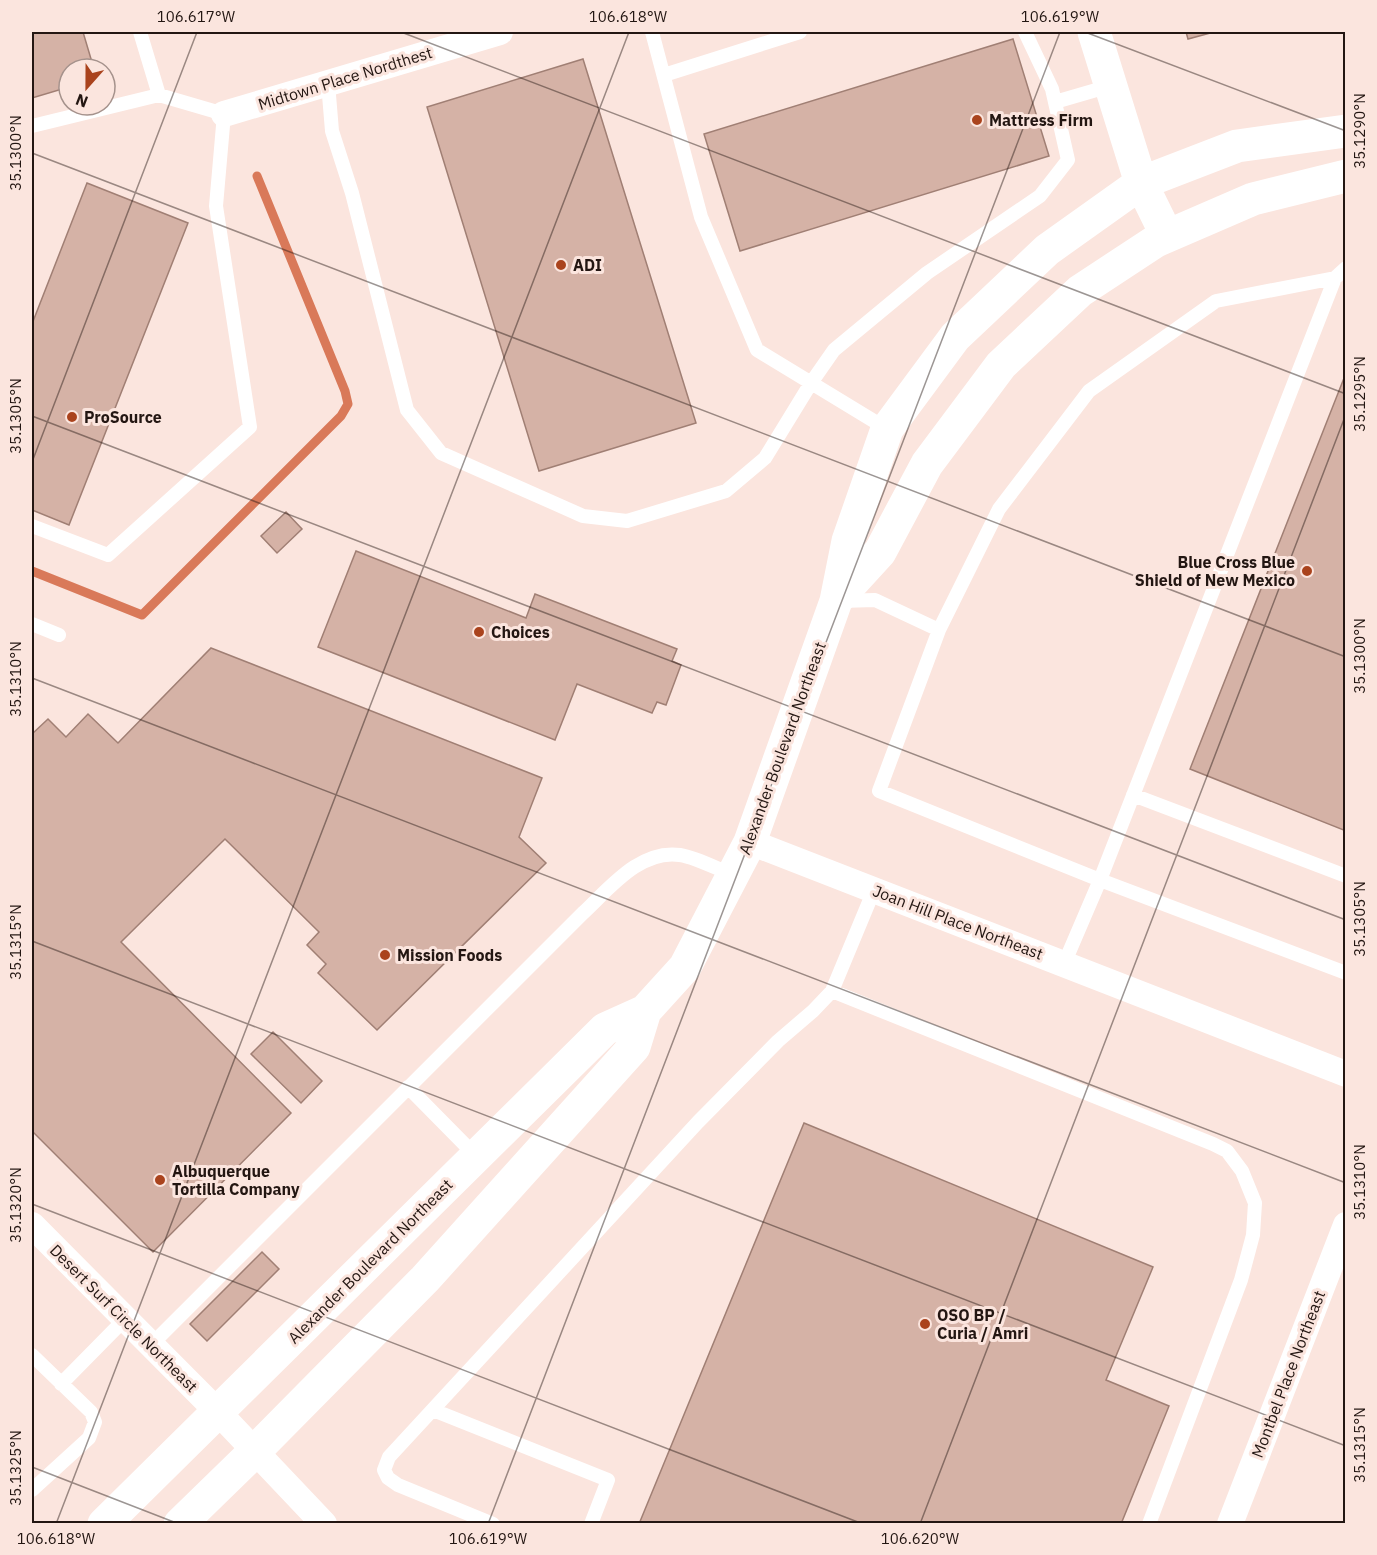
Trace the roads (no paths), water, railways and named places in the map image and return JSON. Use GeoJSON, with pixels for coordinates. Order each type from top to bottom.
{"type":"FeatureCollection","features":[{"type":"Feature","properties":{"kind":"street","name":"Midtown Place Nordthest"},"geometry":{"type":"LineString","coordinates":[[224,114],[500,32]]}},
{"type":"Feature","properties":{"kind":"street"},"geometry":{"type":"LineString","coordinates":[[1094,32],[1141,183],[1167,236]]}},
{"type":"Feature","properties":{"kind":"street","name":"Alexander Boulevard Northeast"},"geometry":{"type":"LineString","coordinates":[[104,1524],[605,1029],[645,1011],[685,967],[750,842],[836,601],[848,541],[887,429],[955,337],[1047,250],[1141,183],[1237,147],[1346,131]]}},
{"type":"Feature","properties":{"kind":"street","name":"Alexander Boulevard Northeast"},"geometry":{"type":"LineString","coordinates":[[836,601],[880,552],[927,464],[1000,365],[1080,291],[1156,240],[1253,199],[1346,176]]}},
{"type":"Feature","properties":{"kind":"street","name":"Joan Hill Place Northeast"},"geometry":{"type":"LineString","coordinates":[[750,842],[1346,1074]]}},
{"type":"Feature","properties":{"kind":"street","name":"Alexander Boulevard Northeast"},"geometry":{"type":"LineString","coordinates":[[180,1524],[425,1279],[634,1047],[645,1011]]}},
{"type":"Feature","properties":{"kind":"street","name":"Desert Surf Circle Northeast"},"geometry":{"type":"LineString","coordinates":[[32,1225],[217,1411],[324,1524]]}},
{"type":"Feature","properties":{"kind":"street","name":"Montbel Place Northeast"},"geometry":{"type":"LineString","coordinates":[[1230,1524],[1346,1225]]}},
{"type":"Feature","properties":{"kind":"lane"},"geometry":{"type":"LineString","coordinates":[[140,32],[159,95]]}},
{"type":"Feature","properties":{"kind":"lane"},"geometry":{"type":"LineString","coordinates":[[652,32],[701,217],[757,350],[887,429]]}},
{"type":"Feature","properties":{"kind":"lane"},"geometry":{"type":"LineString","coordinates":[[664,75],[800,32]]}},
{"type":"Feature","properties":{"kind":"lane"},"geometry":{"type":"LineString","coordinates":[[328,83],[332,131],[352,193],[406,410],[441,453],[583,516],[627,522],[726,491],[765,458],[834,350],[927,273],[1040,196],[1068,160],[1052,89],[1025,32]]}},
{"type":"Feature","properties":{"kind":"lane"},"geometry":{"type":"LineString","coordinates":[[1055,102],[1111,86]]}},
{"type":"Feature","properties":{"kind":"lane"},"geometry":{"type":"LineString","coordinates":[[32,126],[159,95],[224,114],[216,206],[250,427],[108,555],[32,526]]}},
{"type":"Feature","properties":{"kind":"lane"},"geometry":{"type":"LineString","coordinates":[[1340,273],[1216,301],[1089,390],[999,509],[939,630],[879,791],[1100,880],[1346,973]]}},
{"type":"Feature","properties":{"kind":"lane"},"geometry":{"type":"LineString","coordinates":[[1064,964],[1100,880],[1340,273]]}},
{"type":"Feature","properties":{"kind":"lane"},"geometry":{"type":"LineString","coordinates":[[836,601],[874,600],[939,630]]}},
{"type":"Feature","properties":{"kind":"lane"},"geometry":{"type":"LineString","coordinates":[[32,624],[59,636]]}},
{"type":"Feature","properties":{"kind":"lane"},"geometry":{"type":"LineString","coordinates":[[1133,795],[1346,876]]}},
{"type":"Feature","properties":{"kind":"lane"},"geometry":{"type":"LineString","coordinates":[[151,1345],[583,913],[633,866],[666,854],[682,855],[733,875]]}},
{"type":"Feature","properties":{"kind":"lane"},"geometry":{"type":"LineString","coordinates":[[493,1524],[398,1485],[388,1478],[384,1470],[389,1457],[698,1122],[778,1041],[832,991],[874,890]]}},
{"type":"Feature","properties":{"kind":"lane"},"geometry":{"type":"LineString","coordinates":[[832,991],[1213,1144],[1227,1151],[1242,1171],[1255,1203],[1253,1235],[1241,1280],[1149,1524]]}},
{"type":"Feature","properties":{"kind":"lane"},"geometry":{"type":"LineString","coordinates":[[408,1087],[476,1156]]}},
{"type":"Feature","properties":{"kind":"lane"},"geometry":{"type":"LineString","coordinates":[[62,1384],[124,1319]]}},
{"type":"Feature","properties":{"kind":"lane"},"geometry":{"type":"LineString","coordinates":[[32,1355],[91,1412],[95,1422],[89,1438],[32,1490]]}},
{"type":"Feature","properties":{"kind":"lane"},"geometry":{"type":"LineString","coordinates":[[433,1410],[608,1480],[591,1524]]}},
{"type":"Feature","properties":{"kind":"waterway"},"geometry":{"type":"LineString","coordinates":[[32,571],[142,615],[341,416],[348,404],[345,391],[257,176]]}},
{"type":"Feature","properties":{"kind":"place","name":"Mattress Firm"},"geometry":{"type":"Point","coordinates":[977,120]}},
{"type":"Feature","properties":{"kind":"place","name":"ADI"},"geometry":{"type":"Point","coordinates":[561,265]}},
{"type":"Feature","properties":{"kind":"place","name":"ProSource"},"geometry":{"type":"Point","coordinates":[72,417]}},
{"type":"Feature","properties":{"kind":"place","name":"Blue Cross Blue Shield of New Mexico"},"geometry":{"type":"Point","coordinates":[1307,571]}},
{"type":"Feature","properties":{"kind":"place","name":"Choices"},"geometry":{"type":"Point","coordinates":[479,632]}},
{"type":"Feature","properties":{"kind":"place","name":"Mission Foods"},"geometry":{"type":"Point","coordinates":[385,955]}},
{"type":"Feature","properties":{"kind":"place","name":"Albuquerque Tortilla Company"},"geometry":{"type":"Point","coordinates":[160,1180]}},
{"type":"Feature","properties":{"kind":"place","name":"OSO BP / Curia / Amri"},"geometry":{"type":"Point","coordinates":[925,1324]}}]}
